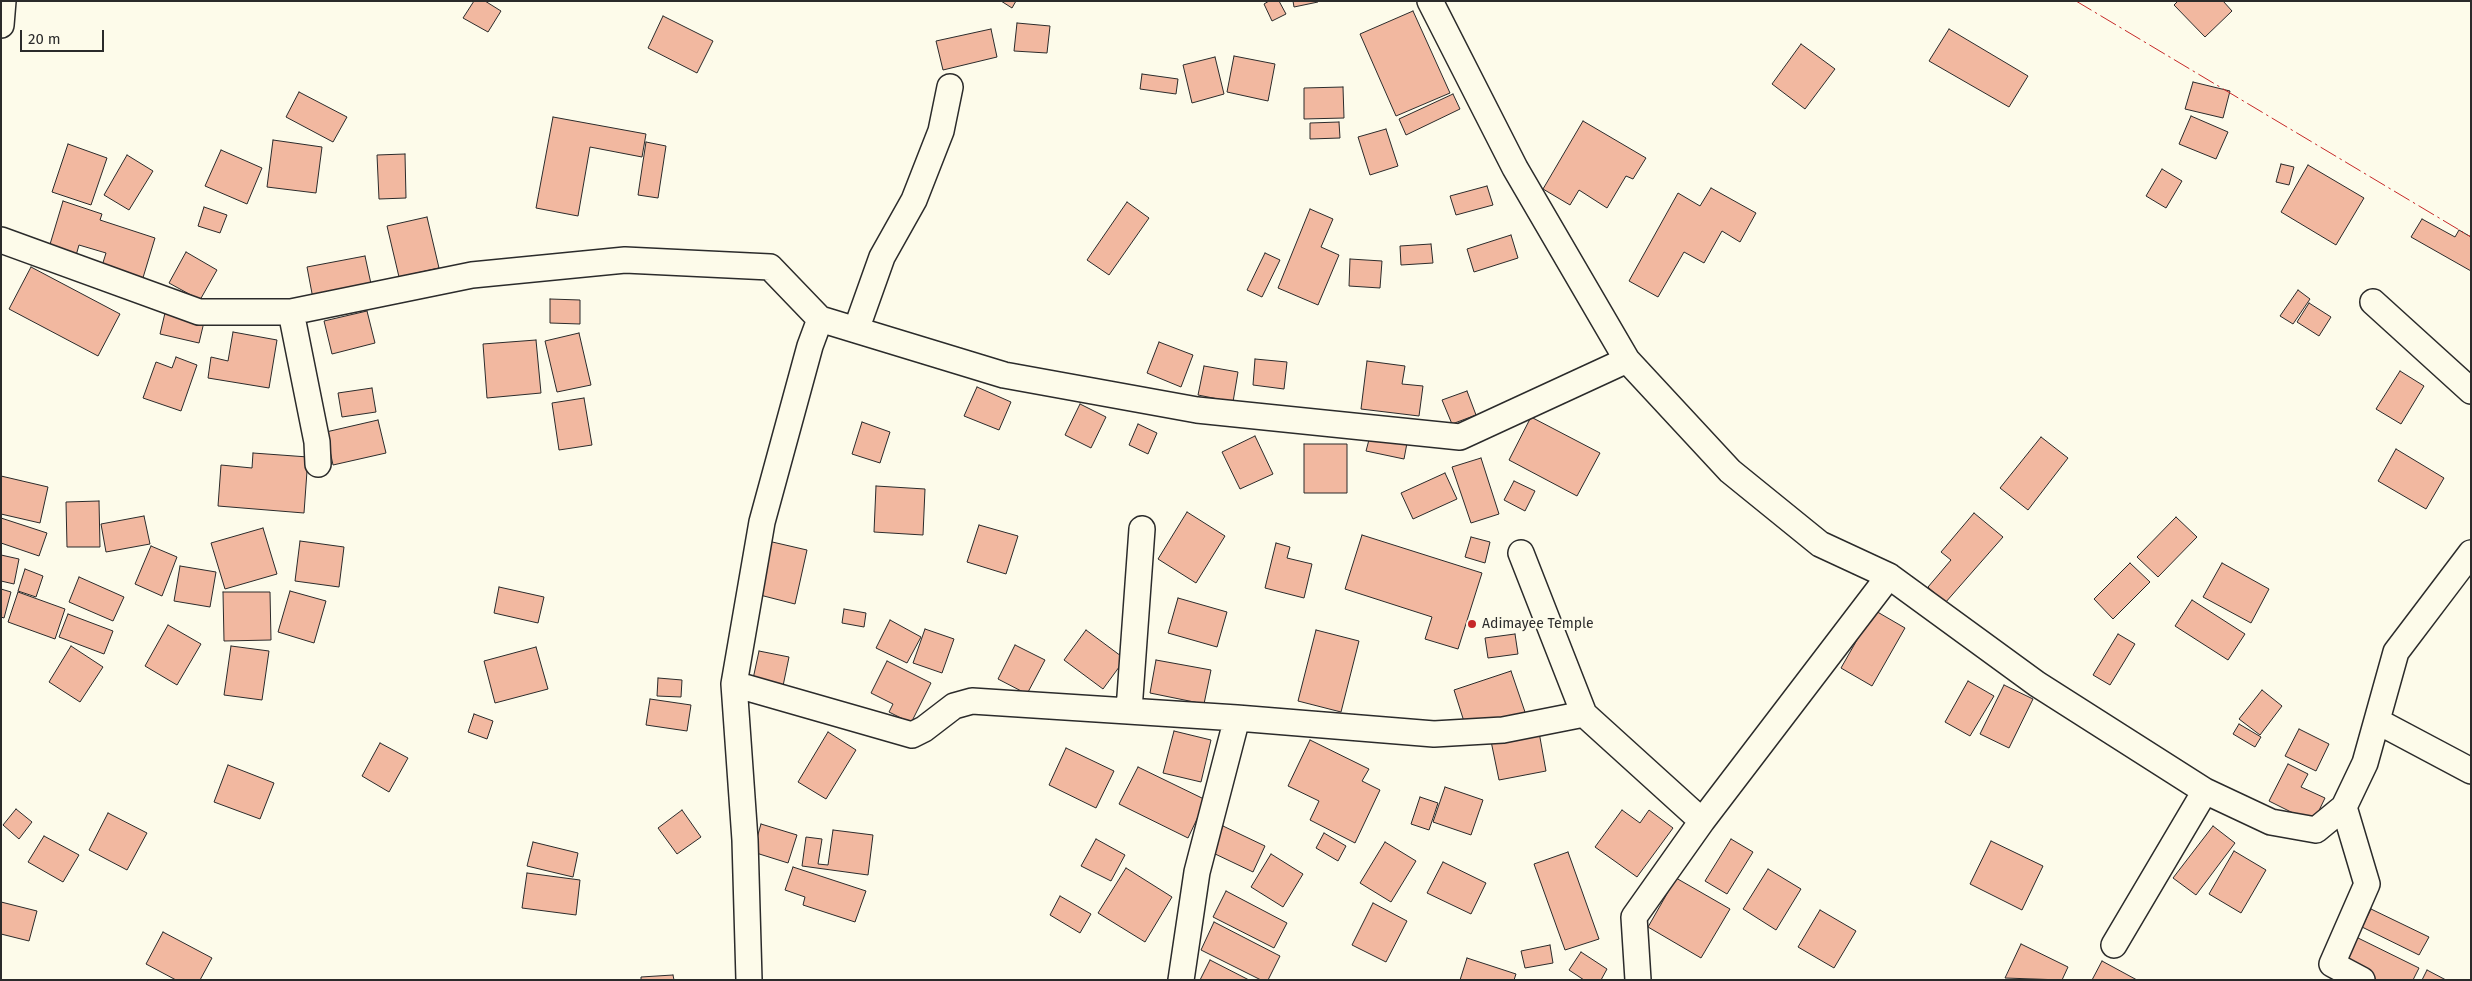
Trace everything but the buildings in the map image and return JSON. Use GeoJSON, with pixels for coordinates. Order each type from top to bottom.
{"type":"FeatureCollection","features":[{"type":"Feature","properties":{"kind":"street"},"geometry":{"type":"LineString","coordinates":[[1,25],[3,1]]}},
{"type":"Feature","properties":{"kind":"street"},"geometry":{"type":"LineString","coordinates":[[1430,1],[1515,168],[1627,360],[1730,471],[1820,544],[1888,576],[2037,684],[2205,791],[2271,822],[2316,830],[2344,807],[2365,764],[2396,652],[2471,553]]}},
{"type":"Feature","properties":{"kind":"street"},"geometry":{"type":"LineString","coordinates":[[856,330],[882,257],[914,200],[941,131],[950,87]]}},
{"type":"Feature","properties":{"kind":"street"},"geometry":{"type":"LineString","coordinates":[[1,240],[199,312],[291,312],[472,275],[625,260],[770,267],[820,319],[1004,376],[1197,410],[1460,437],[1627,360]]}},
{"type":"Feature","properties":{"kind":"street"},"geometry":{"type":"LineString","coordinates":[[2374,302],[2471,391]]}},
{"type":"Feature","properties":{"kind":"street"},"geometry":{"type":"LineString","coordinates":[[291,312],[317,442],[318,464]]}},
{"type":"Feature","properties":{"kind":"street"},"geometry":{"type":"LineString","coordinates":[[749,980],[745,840],[734,684],[762,522],[810,346],[820,319]]}},
{"type":"Feature","properties":{"kind":"street"},"geometry":{"type":"LineString","coordinates":[[1129,710],[1142,529]]}},
{"type":"Feature","properties":{"kind":"street"},"geometry":{"type":"LineString","coordinates":[[1521,553],[1584,714],[1702,821]]}},
{"type":"Feature","properties":{"kind":"street"},"geometry":{"type":"LineString","coordinates":[[1638,980],[1634,917],[1702,821],[1888,576]]}},
{"type":"Feature","properties":{"kind":"street"},"geometry":{"type":"LineString","coordinates":[[734,684],[912,735],[924,729],[954,706],[972,701],[1129,710],[1434,734],[1503,730],[1584,714]]}},
{"type":"Feature","properties":{"kind":"street"},"geometry":{"type":"LineString","coordinates":[[1181,980],[1197,872],[1237,718]]}},
{"type":"Feature","properties":{"kind":"street"},"geometry":{"type":"LineString","coordinates":[[2377,721],[2471,771]]}},
{"type":"Feature","properties":{"kind":"street"},"geometry":{"type":"LineString","coordinates":[[2114,945],[2205,791]]}},
{"type":"Feature","properties":{"kind":"street"},"geometry":{"type":"LineString","coordinates":[[2344,807],[2366,884],[2332,964],[2362,980]]}},
{"type":"Feature","properties":{"kind":"power"},"geometry":{"type":"LineString","coordinates":[[2076,1],[2471,237]]}},
{"type":"Feature","properties":{"kind":"place","name":"Adimayee Temple"},"geometry":{"type":"Point","coordinates":[1472,624]}}]}
